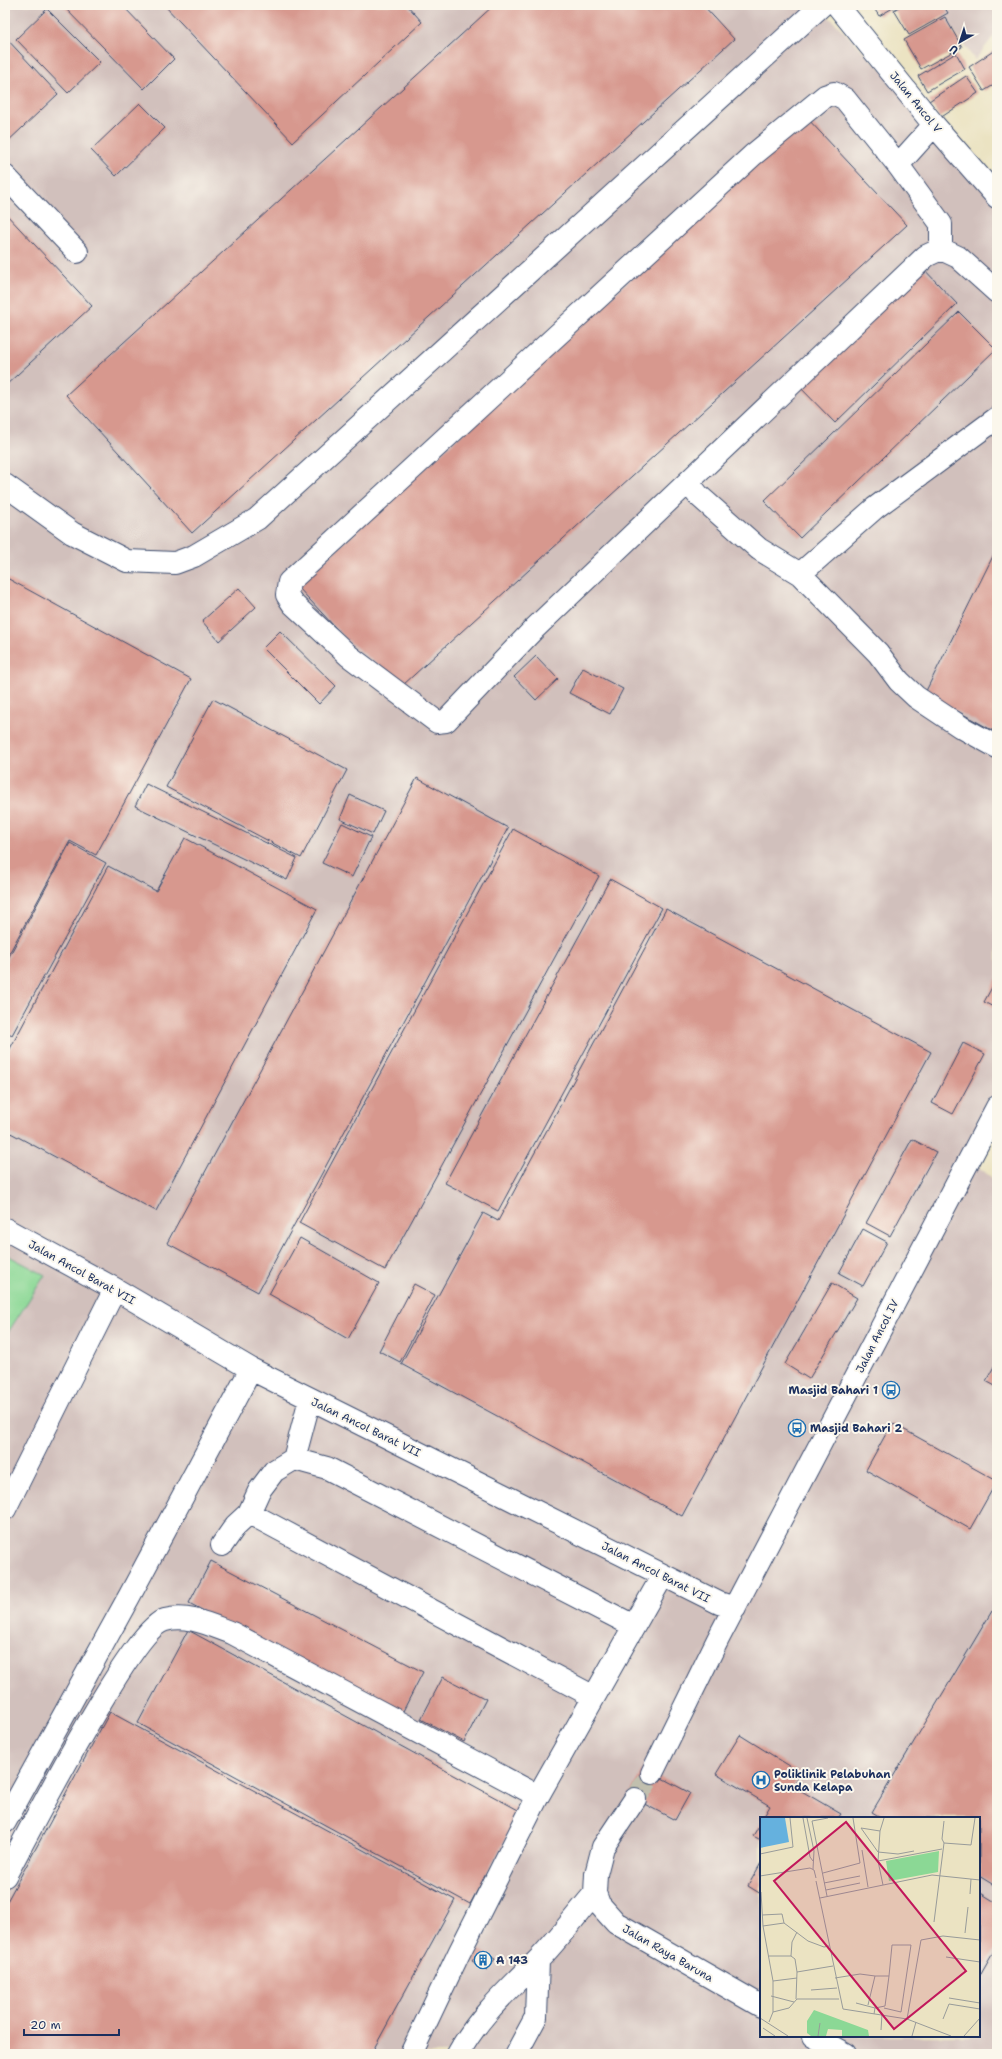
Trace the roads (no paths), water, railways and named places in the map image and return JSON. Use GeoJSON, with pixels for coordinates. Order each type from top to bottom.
{"type":"FeatureCollection","features":[{"type":"Feature","properties":{"kind":"street"},"geometry":{"type":"LineString","coordinates":[[5,485],[72,533],[127,561],[175,563],[194,556],[257,518],[822,5]]}},
{"type":"Feature","properties":{"kind":"street","name":"Jalan Ancol V"},"geometry":{"type":"LineString","coordinates":[[837,5],[934,125],[997,197]]}},
{"type":"Feature","properties":{"kind":"street"},"geometry":{"type":"LineString","coordinates":[[834,93],[845,99],[898,166],[941,224],[942,249],[926,256],[688,482],[534,629],[446,721],[437,722],[349,656],[293,604],[287,594],[289,582],[295,576],[753,155],[825,96],[834,93]]}},
{"type":"Feature","properties":{"kind":"street"},"geometry":{"type":"LineString","coordinates":[[898,166],[934,125]]}},
{"type":"Feature","properties":{"kind":"street"},"geometry":{"type":"LineString","coordinates":[[5,176],[76,252]]}},
{"type":"Feature","properties":{"kind":"street"},"geometry":{"type":"LineString","coordinates":[[942,249],[958,257],[997,292]]}},
{"type":"Feature","properties":{"kind":"street"},"geometry":{"type":"LineString","coordinates":[[800,574],[875,508],[997,418]]}},
{"type":"Feature","properties":{"kind":"street"},"geometry":{"type":"LineString","coordinates":[[688,482],[698,495],[758,549],[800,574],[878,653],[899,681],[916,697],[961,727],[997,747]]}},
{"type":"Feature","properties":{"kind":"street","name":"Jalan Ancol IV"},"geometry":{"type":"LineString","coordinates":[[736,1608],[989,1140],[997,1107]]}},
{"type":"Feature","properties":{"kind":"street","name":"Jalan Ancol Barat VII"},"geometry":{"type":"LineString","coordinates":[[5,1229],[115,1288],[251,1369],[719,1603],[736,1608]]}},
{"type":"Feature","properties":{"kind":"street"},"geometry":{"type":"LineString","coordinates":[[5,1509],[115,1288]]}},
{"type":"Feature","properties":{"kind":"street"},"geometry":{"type":"LineString","coordinates":[[5,1822],[126,1602],[251,1369]]}},
{"type":"Feature","properties":{"kind":"street"},"geometry":{"type":"LineString","coordinates":[[222,1545],[236,1525],[250,1512],[259,1491],[274,1471],[294,1459],[310,1399]]}},
{"type":"Feature","properties":{"kind":"street"},"geometry":{"type":"LineString","coordinates":[[294,1459],[327,1468],[634,1626]]}},
{"type":"Feature","properties":{"kind":"street"},"geometry":{"type":"LineString","coordinates":[[250,1512],[594,1698]]}},
{"type":"Feature","properties":{"kind":"street"},"geometry":{"type":"LineString","coordinates":[[411,2054],[459,1953],[538,1796],[663,1575]]}},
{"type":"Feature","properties":{"kind":"street"},"geometry":{"type":"LineString","coordinates":[[652,1773],[736,1608]]}},
{"type":"Feature","properties":{"kind":"street"},"geometry":{"type":"LineString","coordinates":[[5,1876],[99,1703],[141,1640],[164,1620],[195,1619],[232,1633],[538,1796]]}},
{"type":"Feature","properties":{"kind":"street"},"geometry":{"type":"LineString","coordinates":[[458,2054],[464,2043],[501,1995],[538,1960],[595,1893],[596,1874],[603,1847],[635,1799]]}},
{"type":"Feature","properties":{"kind":"street","name":"Jalan Raya Baruna"},"geometry":{"type":"LineString","coordinates":[[595,1893],[599,1904],[616,1923],[760,2005]]}},
{"type":"Feature","properties":{"kind":"street"},"geometry":{"type":"LineString","coordinates":[[516,2054],[536,2017],[538,1960]]}},
{"type":"Feature","properties":{"kind":"street"},"geometry":{"type":"LineString","coordinates":[[815,2037],[845,2054]]}},
{"type":"Feature","properties":{"kind":"tunnel"},"geometry":{"type":"LineString","coordinates":[[635,1799],[652,1773]]}},
{"type":"Feature","properties":{"kind":"place","name":"Masjid Bahari 1"},"geometry":{"type":"Point","coordinates":[891,1390]}},
{"type":"Feature","properties":{"kind":"place","name":"Masjid Bahari 2"},"geometry":{"type":"Point","coordinates":[797,1428]}},
{"type":"Feature","properties":{"kind":"place","name":"Poliklinik Pelabuhan Sunda Kelapa"},"geometry":{"type":"Point","coordinates":[761,1780]}},
{"type":"Feature","properties":{"kind":"place","name":"A 143"},"geometry":{"type":"Point","coordinates":[483,1960]}}]}
